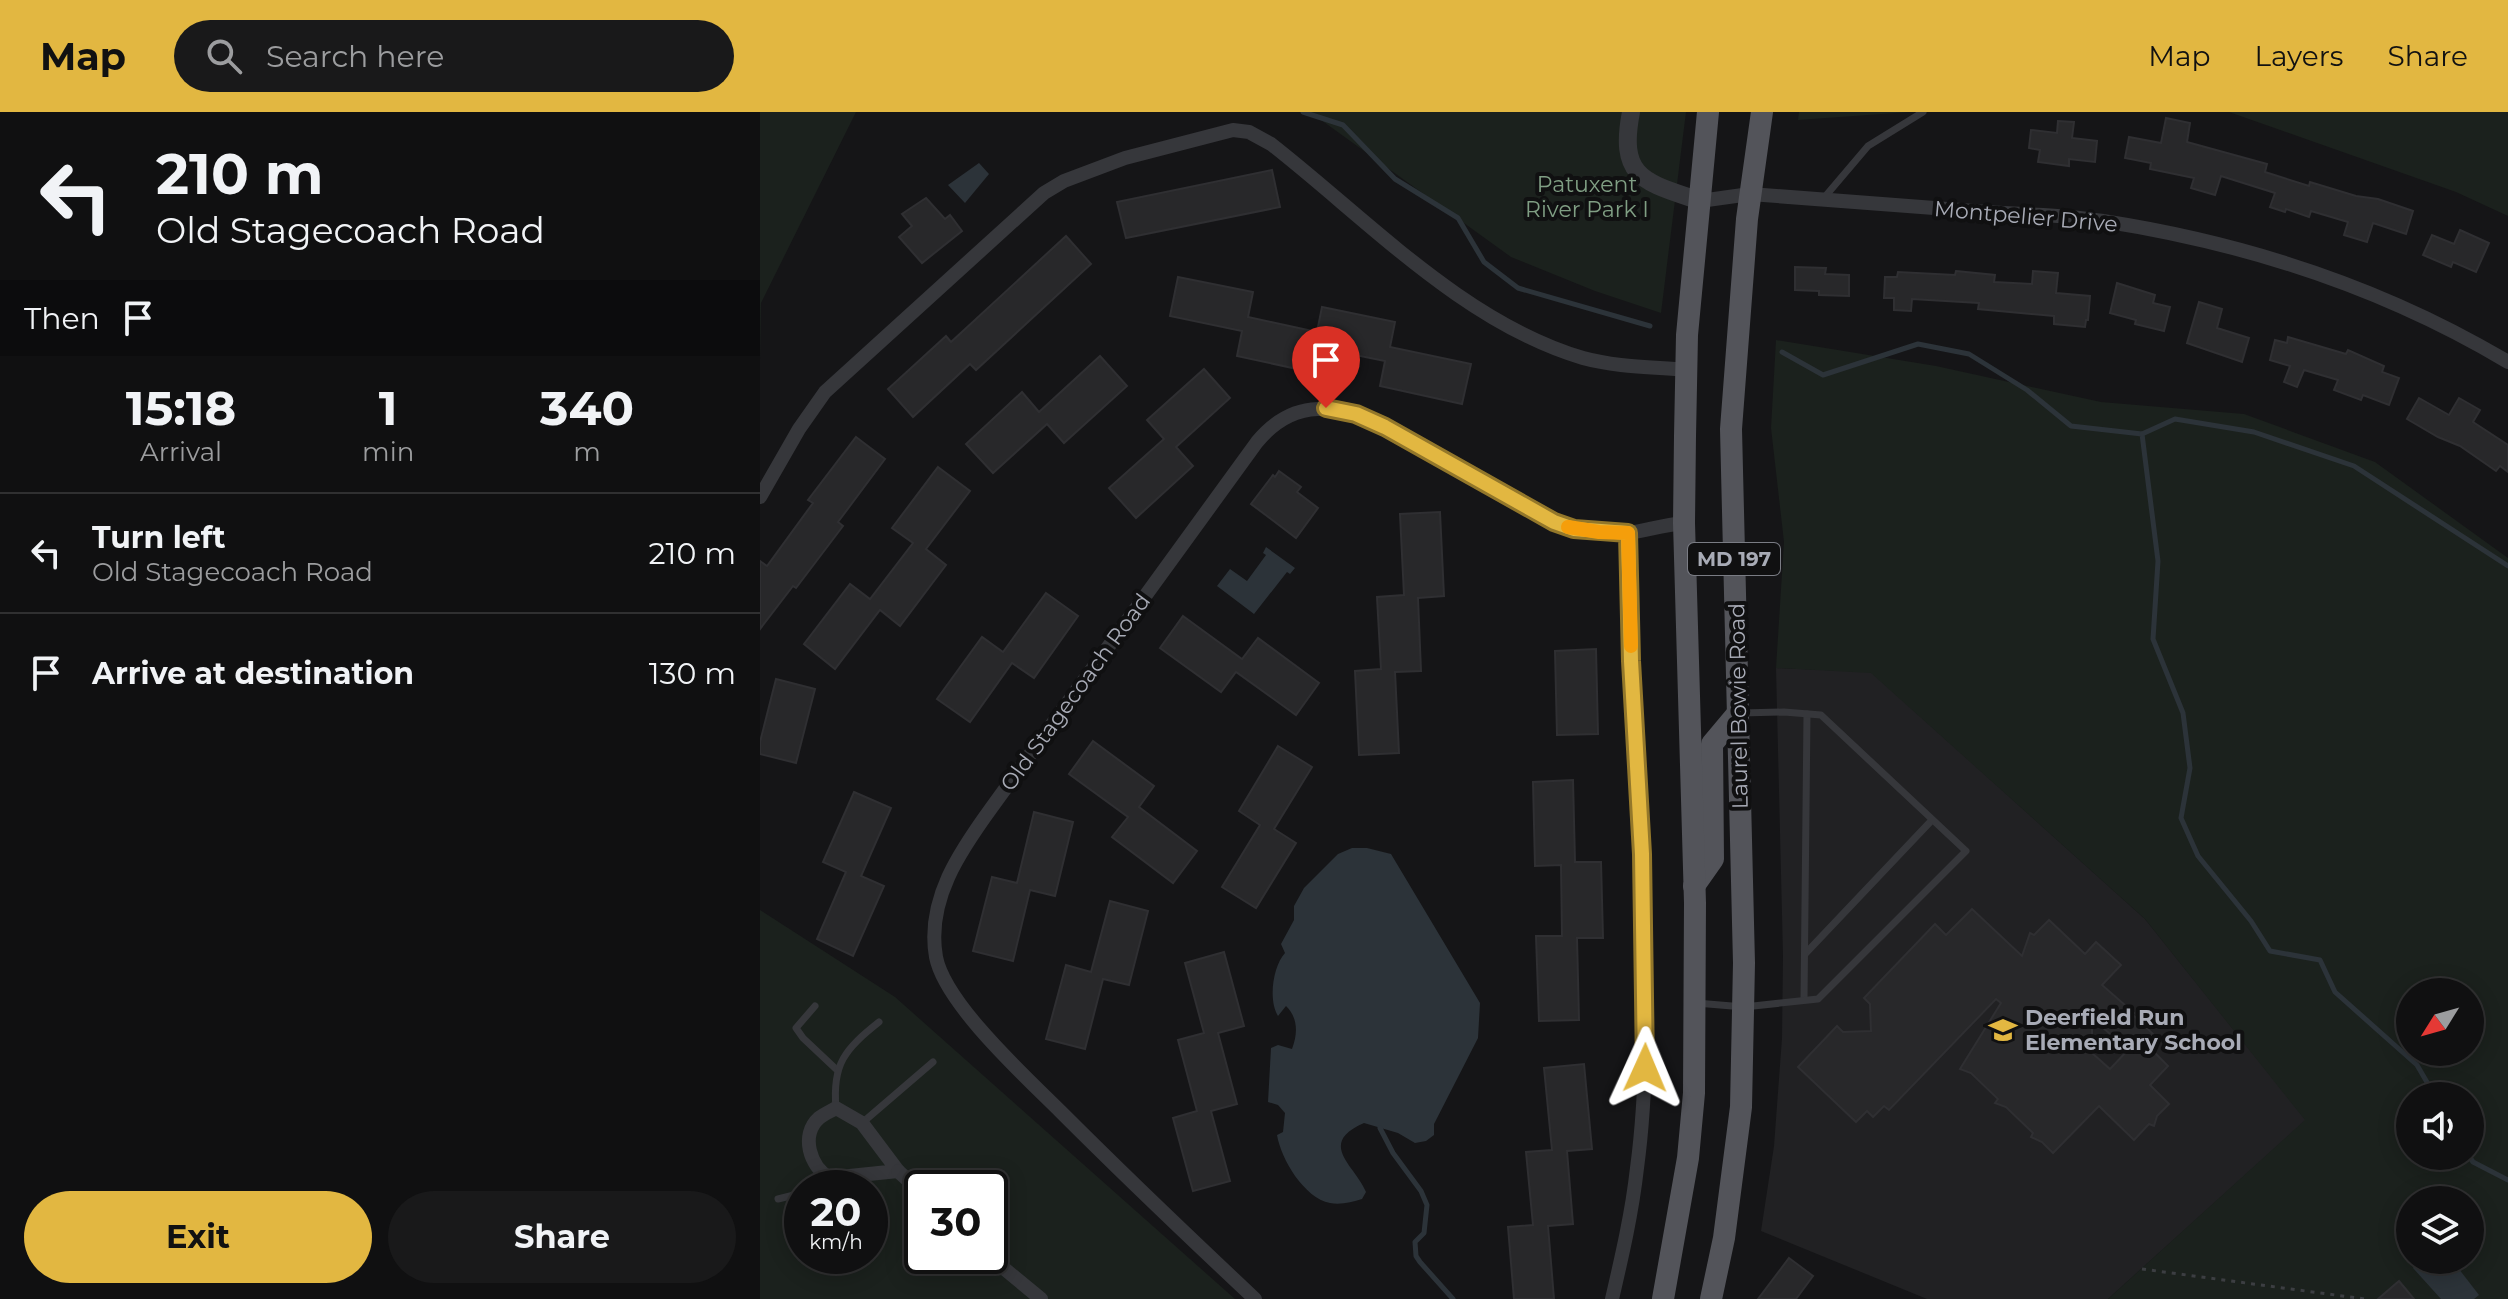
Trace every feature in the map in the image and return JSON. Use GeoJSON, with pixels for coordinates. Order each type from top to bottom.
{"type":"FeatureCollection","features":[{"type":"Feature","properties":{"kind":"main road","name":"MD 197"},"geometry":{"type":"LineString","coordinates":[[1663,1299],[1688,1158],[1694,1093],[1694,886],[1684,523],[1686,370],[1708,112]]}},
{"type":"Feature","properties":{"kind":"main road","name":"Laurel Bowie Road"},"geometry":{"type":"LineString","coordinates":[[1711,1299],[1724,1238],[1741,1107],[1744,1007],[1731,429],[1735,347],[1750,194],[1762,112]]}},
{"type":"Feature","properties":{"kind":"main road"},"geometry":{"type":"LineString","coordinates":[[1694,886],[1713,859],[1712,744],[1738,713]]}},
{"type":"Feature","properties":{"kind":"street","name":"Montpelier Drive"},"geometry":{"type":"LineString","coordinates":[[1631,112],[1627,135],[1628,158],[1637,174],[1651,183],[1700,201],[1750,194],[2069,217],[2196,239],[2356,286],[2434,320],[2508,362]]}},
{"type":"Feature","properties":{"kind":"street"},"geometry":{"type":"LineString","coordinates":[[760,497],[799,429],[825,392],[1044,193],[1064,181],[1125,158],[1226,131],[1243,130],[1271,144],[1427,272],[1523,333],[1591,359],[1686,370]]}},
{"type":"Feature","properties":{"kind":"street","name":"Old Stagecoach Road"},"geometry":{"type":"LineString","coordinates":[[1255,1299],[1135,1186],[1009,1060],[957,1001],[940,973],[936,956],[938,907],[947,877],[976,829],[1257,442],[1286,417],[1314,409],[1356,414],[1385,427],[1554,522],[1574,529],[1628,533],[1658,525],[1684,523]]}},
{"type":"Feature","properties":{"kind":"street"},"geometry":{"type":"LineString","coordinates":[[1612,1299],[1638,1167],[1646,1047],[1642,854],[1631,661],[1628,533]]}},
{"type":"Feature","properties":{"kind":"street"},"geometry":{"type":"LineString","coordinates":[[820,1170],[809,1147],[810,1132],[818,1119],[836,1108],[862,1123],[904,1176]]}},
{"type":"Feature","properties":{"kind":"street"},"geometry":{"type":"LineString","coordinates":[[888,1172],[898,1171]]}},
{"type":"Feature","properties":{"kind":"street"},"geometry":{"type":"LineString","coordinates":[[1008,1272],[1041,1299]]}},
{"type":"Feature","properties":{"kind":"lane"},"geometry":{"type":"LineString","coordinates":[[1823,199],[1868,146],[1923,112]]}},
{"type":"Feature","properties":{"kind":"lane"},"geometry":{"type":"LineString","coordinates":[[1696,1003],[1744,1007],[1818,999],[1966,851],[1821,715],[1738,713]]}},
{"type":"Feature","properties":{"kind":"lane"},"geometry":{"type":"LineString","coordinates":[[1804,1000],[1807,714]]}},
{"type":"Feature","properties":{"kind":"lane"},"geometry":{"type":"LineString","coordinates":[[1805,954],[1932,820]]}},
{"type":"Feature","properties":{"kind":"lane"},"geometry":{"type":"LineString","coordinates":[[815,1006],[796,1028],[837,1070]]}},
{"type":"Feature","properties":{"kind":"lane"},"geometry":{"type":"LineString","coordinates":[[836,1108],[834,1090],[840,1061],[879,1022]]}},
{"type":"Feature","properties":{"kind":"lane"},"geometry":{"type":"LineString","coordinates":[[862,1123],[933,1062]]}},
{"type":"Feature","properties":{"kind":"lane"},"geometry":{"type":"LineString","coordinates":[[778,1199],[784,1198]]}},
{"type":"Feature","properties":{"kind":"path"},"geometry":{"type":"LineString","coordinates":[[2142,1269],[2365,1299]]}},
{"type":"Feature","properties":{"kind":"shaded area"},"geometry":{"type":"Polygon","coordinates":[[[979,163],[989,174],[965,203],[948,185],[979,163]]]}},
{"type":"Feature","properties":{"kind":"shaded area"},"geometry":{"type":"Polygon","coordinates":[[[1266,547],[1295,568],[1290,574],[1287,572],[1254,614],[1217,586],[1230,569],[1247,581],[1266,555],[1263,553],[1266,547]]]}},
{"type":"Feature","properties":{"kind":"shaded area"},"geometry":{"type":"Polygon","coordinates":[[[1776,668],[1871,672],[2145,919],[2306,1120],[2108,1299],[1927,1299],[1761,1231],[1774,1146],[1782,1038],[1776,668]]]}},
{"type":"Feature","properties":{"kind":"shaded area"},"geometry":{"type":"Polygon","coordinates":[[[1352,848],[1391,854],[1480,1003],[1478,1038],[1434,1124],[1434,1135],[1426,1141],[1415,1143],[1398,1133],[1364,1123],[1350,1131],[1343,1139],[1343,1156],[1366,1192],[1362,1199],[1334,1204],[1320,1200],[1303,1186],[1279,1145],[1277,1135],[1283,1132],[1285,1113],[1278,1105],[1268,1102],[1271,1048],[1278,1045],[1292,1049],[1296,1026],[1286,1006],[1278,1016],[1273,1001],[1273,983],[1277,966],[1285,953],[1281,944],[1294,920],[1294,906],[1304,888],[1338,854],[1352,848]]]}},
{"type":"Feature","properties":{"kind":"shaded area"},"geometry":{"type":"Polygon","coordinates":[[[2418,1274],[2463,1274],[2479,1295],[2474,1299],[2441,1299],[2418,1274]]]}},
{"type":"Feature","properties":{"kind":"green space"},"geometry":{"type":"Polygon","coordinates":[[[760,112],[856,112],[761,303],[760,359],[760,112]]]}},
{"type":"Feature","properties":{"kind":"green space","name":"Patuxent River Park I"},"geometry":{"type":"Polygon","coordinates":[[[1310,112],[1686,112],[1661,313],[1595,291],[1511,257],[1310,112]]]}},
{"type":"Feature","properties":{"kind":"green space"},"geometry":{"type":"Polygon","coordinates":[[[1799,112],[1910,112],[1798,120],[1799,112]]]}},
{"type":"Feature","properties":{"kind":"green space"},"geometry":{"type":"Polygon","coordinates":[[[2229,112],[2508,112],[2508,216],[2456,192],[2229,112]]]}},
{"type":"Feature","properties":{"kind":"green space"},"geometry":{"type":"Polygon","coordinates":[[[1776,340],[1936,366],[2101,402],[2244,414],[2375,462],[2508,558],[2508,1299],[2108,1299],[2305,1120],[2145,919],[1871,673],[1776,668],[1784,542],[1771,428],[1776,340]]]}},
{"type":"Feature","properties":{"kind":"green space"},"geometry":{"type":"Polygon","coordinates":[[[760,910],[895,997],[1235,1299],[760,1299],[760,910]]]}},
{"type":"Feature","properties":{"kind":"building"},"geometry":{"type":"Polygon","coordinates":[[[2166,118],[2190,123],[2187,142],[2267,164],[2265,172],[2309,186],[2310,182],[2356,196],[2378,199],[2413,211],[2406,234],[2373,223],[2367,242],[2344,235],[2348,222],[2311,211],[2309,217],[2270,207],[2275,193],[2221,176],[2215,195],[2191,188],[2194,178],[2150,169],[2151,163],[2125,158],[2129,137],[2161,143],[2166,118]]]}},
{"type":"Feature","properties":{"kind":"building"},"geometry":{"type":"Polygon","coordinates":[[[2058,121],[2074,122],[2072,138],[2097,141],[2095,162],[2069,159],[2069,166],[2038,162],[2040,150],[2029,148],[2031,130],[2057,133],[2058,121]]]}},
{"type":"Feature","properties":{"kind":"building"},"geometry":{"type":"Polygon","coordinates":[[[1272,170],[1280,207],[1126,238],[1117,202],[1272,170]]]}},
{"type":"Feature","properties":{"kind":"building"},"geometry":{"type":"Polygon","coordinates":[[[926,198],[945,219],[950,215],[962,231],[922,263],[899,237],[912,226],[902,214],[926,198]]]}},
{"type":"Feature","properties":{"kind":"building"},"geometry":{"type":"Polygon","coordinates":[[[2460,230],[2489,243],[2476,272],[2453,262],[2451,267],[2423,255],[2432,235],[2454,244],[2460,230]]]}},
{"type":"Feature","properties":{"kind":"building"},"geometry":{"type":"Polygon","coordinates":[[[1066,236],[1091,264],[976,370],[970,364],[913,417],[888,389],[946,336],[951,342],[1066,236]]]}},
{"type":"Feature","properties":{"kind":"building"},"geometry":{"type":"Polygon","coordinates":[[[1795,267],[1826,268],[1825,274],[1849,275],[1849,296],[1795,290],[1795,267]]]}},
{"type":"Feature","properties":{"kind":"building"},"geometry":{"type":"Polygon","coordinates":[[[1956,271],[1995,275],[1994,282],[2032,284],[2033,271],[2058,273],[2056,293],[2090,296],[2088,320],[2085,327],[2054,324],[2054,316],[1978,309],[1979,303],[1912,299],[1911,311],[1894,310],[1894,298],[1884,298],[1885,277],[1897,277],[1898,272],[1955,275],[1956,271]]]}},
{"type":"Feature","properties":{"kind":"building"},"geometry":{"type":"Polygon","coordinates":[[[1178,277],[1253,292],[1248,317],[1317,332],[1322,307],[1395,322],[1390,347],[1471,364],[1462,404],[1380,386],[1385,361],[1316,347],[1311,372],[1237,356],[1242,331],[1170,316],[1178,277]]]}},
{"type":"Feature","properties":{"kind":"building"},"geometry":{"type":"Polygon","coordinates":[[[2117,283],[2155,295],[2153,303],[2170,307],[2164,331],[2135,324],[2136,320],[2110,313],[2117,283]]]}},
{"type":"Feature","properties":{"kind":"building"},"geometry":{"type":"Polygon","coordinates":[[[2199,302],[2222,309],[2217,328],[2249,338],[2242,362],[2187,343],[2199,302]]]}},
{"type":"Feature","properties":{"kind":"building"},"geometry":{"type":"Polygon","coordinates":[[[2288,337],[2346,354],[2348,350],[2384,366],[2382,372],[2399,378],[2389,405],[2363,395],[2361,400],[2334,390],[2338,380],[2304,370],[2297,387],[2284,382],[2290,366],[2270,360],[2275,340],[2287,343],[2288,337]]]}},
{"type":"Feature","properties":{"kind":"building"},"geometry":{"type":"Polygon","coordinates":[[[1100,356],[1127,386],[1064,443],[1047,424],[993,473],[966,444],[1022,392],[1039,412],[1100,356]]]}},
{"type":"Feature","properties":{"kind":"building"},"geometry":{"type":"Polygon","coordinates":[[[1204,369],[1230,398],[1176,447],[1193,466],[1136,518],[1109,488],[1164,439],[1147,420],[1204,369]]]}},
{"type":"Feature","properties":{"kind":"building"},"geometry":{"type":"Polygon","coordinates":[[[2419,398],[2449,415],[2459,398],[2480,410],[2473,422],[2508,445],[2508,472],[2500,466],[2496,471],[2460,446],[2407,419],[2419,398]]]}},
{"type":"Feature","properties":{"kind":"building"},"geometry":{"type":"Polygon","coordinates":[[[856,437],[885,459],[838,522],[843,526],[760,629],[760,561],[767,566],[813,503],[808,500],[856,437]]]}},
{"type":"Feature","properties":{"kind":"building"},"geometry":{"type":"Polygon","coordinates":[[[938,467],[970,491],[926,549],[946,565],[900,626],[880,610],[835,669],[804,644],[850,584],[870,599],[913,543],[892,528],[938,467]]]}},
{"type":"Feature","properties":{"kind":"building"},"geometry":{"type":"Polygon","coordinates":[[[1279,471],[1301,487],[1297,492],[1318,508],[1296,538],[1251,504],[1279,471]]]}},
{"type":"Feature","properties":{"kind":"building"},"geometry":{"type":"Polygon","coordinates":[[[1440,512],[1444,596],[1418,598],[1421,671],[1395,672],[1399,753],[1359,755],[1355,671],[1381,669],[1377,597],[1404,595],[1400,514],[1440,512]]]}},
{"type":"Feature","properties":{"kind":"building"},"geometry":{"type":"Polygon","coordinates":[[[1046,593],[1078,616],[1034,678],[1012,663],[970,722],[937,699],[982,637],[1003,652],[1046,593]]]}},
{"type":"Feature","properties":{"kind":"building"},"geometry":{"type":"Polygon","coordinates":[[[1183,616],[1242,659],[1258,638],[1319,683],[1296,715],[1236,672],[1221,692],[1160,648],[1183,616]]]}},
{"type":"Feature","properties":{"kind":"building"},"geometry":{"type":"Polygon","coordinates":[[[1596,649],[1598,734],[1557,735],[1555,651],[1596,649]]]}},
{"type":"Feature","properties":{"kind":"building"},"geometry":{"type":"Polygon","coordinates":[[[776,679],[815,689],[796,763],[760,754],[760,742],[776,679]]]}},
{"type":"Feature","properties":{"kind":"building"},"geometry":{"type":"Polygon","coordinates":[[[1093,741],[1154,786],[1139,807],[1197,851],[1173,883],[1112,837],[1128,817],[1069,774],[1093,741]]]}},
{"type":"Feature","properties":{"kind":"building"},"geometry":{"type":"Polygon","coordinates":[[[1278,746],[1312,767],[1274,829],[1296,843],[1256,908],[1222,887],[1260,825],[1239,811],[1278,746]]]}},
{"type":"Feature","properties":{"kind":"building"},"geometry":{"type":"Polygon","coordinates":[[[1573,780],[1575,862],[1601,862],[1603,938],[1577,938],[1579,1020],[1539,1021],[1536,936],[1562,936],[1561,865],[1535,866],[1533,782],[1573,780]]]}},
{"type":"Feature","properties":{"kind":"building"},"geometry":{"type":"Polygon","coordinates":[[[854,792],[891,808],[861,876],[884,886],[853,956],[817,939],[846,872],[823,862],[854,792]]]}},
{"type":"Feature","properties":{"kind":"building"},"geometry":{"type":"Polygon","coordinates":[[[1034,812],[1073,822],[1055,896],[1030,890],[1013,961],[973,951],[992,877],[1017,883],[1034,812]]]}},
{"type":"Feature","properties":{"kind":"building"},"geometry":{"type":"Polygon","coordinates":[[[1110,901],[1148,911],[1129,985],[1103,979],[1085,1049],[1046,1039],[1066,965],[1091,972],[1110,901]]]}},
{"type":"Feature","properties":{"kind":"building"},"geometry":{"type":"Polygon","coordinates":[[[1972,909],[2022,956],[2030,933],[2034,935],[2049,920],[2085,954],[2096,942],[2121,965],[2102,985],[2153,1034],[2145,1043],[2168,1066],[2150,1085],[2169,1104],[2157,1116],[2154,1126],[2149,1124],[2134,1140],[2099,1106],[2053,1153],[2042,1142],[2031,1137],[2033,1133],[2006,1107],[1995,1103],[1998,1099],[1971,1073],[1960,1069],[2001,1003],[1996,999],[1889,1110],[1884,1106],[1873,1117],[1867,1111],[1856,1122],[1798,1067],[1837,1026],[1843,1032],[1871,1031],[1870,1004],[1864,998],[1935,924],[1946,935],[1972,909]],[[2092,1018],[2092,1053],[2110,1069],[2128,1050],[2092,1018]]]}},
{"type":"Feature","properties":{"kind":"building"},"geometry":{"type":"Polygon","coordinates":[[[1224,952],[1244,1026],[1218,1033],[1237,1104],[1211,1111],[1230,1181],[1193,1191],[1173,1118],[1197,1111],[1178,1040],[1204,1033],[1185,963],[1224,952]]]}},
{"type":"Feature","properties":{"kind":"building"},"geometry":{"type":"Polygon","coordinates":[[[1584,1064],[1592,1149],[1567,1151],[1573,1224],[1548,1226],[1554,1299],[1514,1299],[1508,1227],[1533,1225],[1526,1152],[1552,1150],[1544,1068],[1584,1064]]]}},
{"type":"Feature","properties":{"kind":"building"},"geometry":{"type":"Polygon","coordinates":[[[1789,1258],[1813,1276],[1796,1299],[1758,1299],[1789,1258]]]}},
{"type":"Feature","properties":{"kind":"building"},"geometry":{"type":"Polygon","coordinates":[[[2399,1281],[2414,1299],[2378,1299],[2399,1281]]]}},
{"type":"Feature","properties":{"kind":"waterway"},"geometry":{"type":"LineString","coordinates":[[1303,112],[1343,125],[1395,179],[1458,218],[1484,262],[1518,288],[1650,326]]}},
{"type":"Feature","properties":{"kind":"waterway"},"geometry":{"type":"LineString","coordinates":[[1782,352],[1823,375],[1918,344],[1969,354],[2027,390],[2071,426],[2142,434],[2158,561],[2153,639],[2183,713],[2190,768],[2181,818],[2198,856],[2251,921],[2270,951],[2320,960],[2335,992],[2417,1065],[2427,1082]]}},
{"type":"Feature","properties":{"kind":"waterway"},"geometry":{"type":"LineString","coordinates":[[2142,434],[2175,419],[2254,432],[2354,466],[2508,566]]}},
{"type":"Feature","properties":{"kind":"waterway"},"geometry":{"type":"LineString","coordinates":[[1380,1128],[1427,1205],[1424,1233],[1415,1242],[1416,1256],[1453,1299]]}},
{"type":"Feature","properties":{"kind":"waterway"},"geometry":{"type":"LineString","coordinates":[[2484,1168],[2508,1180]]}},
{"type":"Feature","properties":{"kind":"slow traffic"},"geometry":{"type":"LineString","coordinates":[[1568,527],[1628,533],[1631,646]]}},
{"type":"Feature","properties":{"kind":"place","name":"Deerfield Run Elementary School"},"geometry":{"type":"Point","coordinates":[2003,1030]}},
{"type":"Feature","properties":{"kind":"route"},"geometry":{"type":"LineString","coordinates":[[1326,408],[1356,414],[1385,427],[1554,522],[1574,529],[1628,533],[1631,661],[1642,854],[1645,1068]]}}]}
